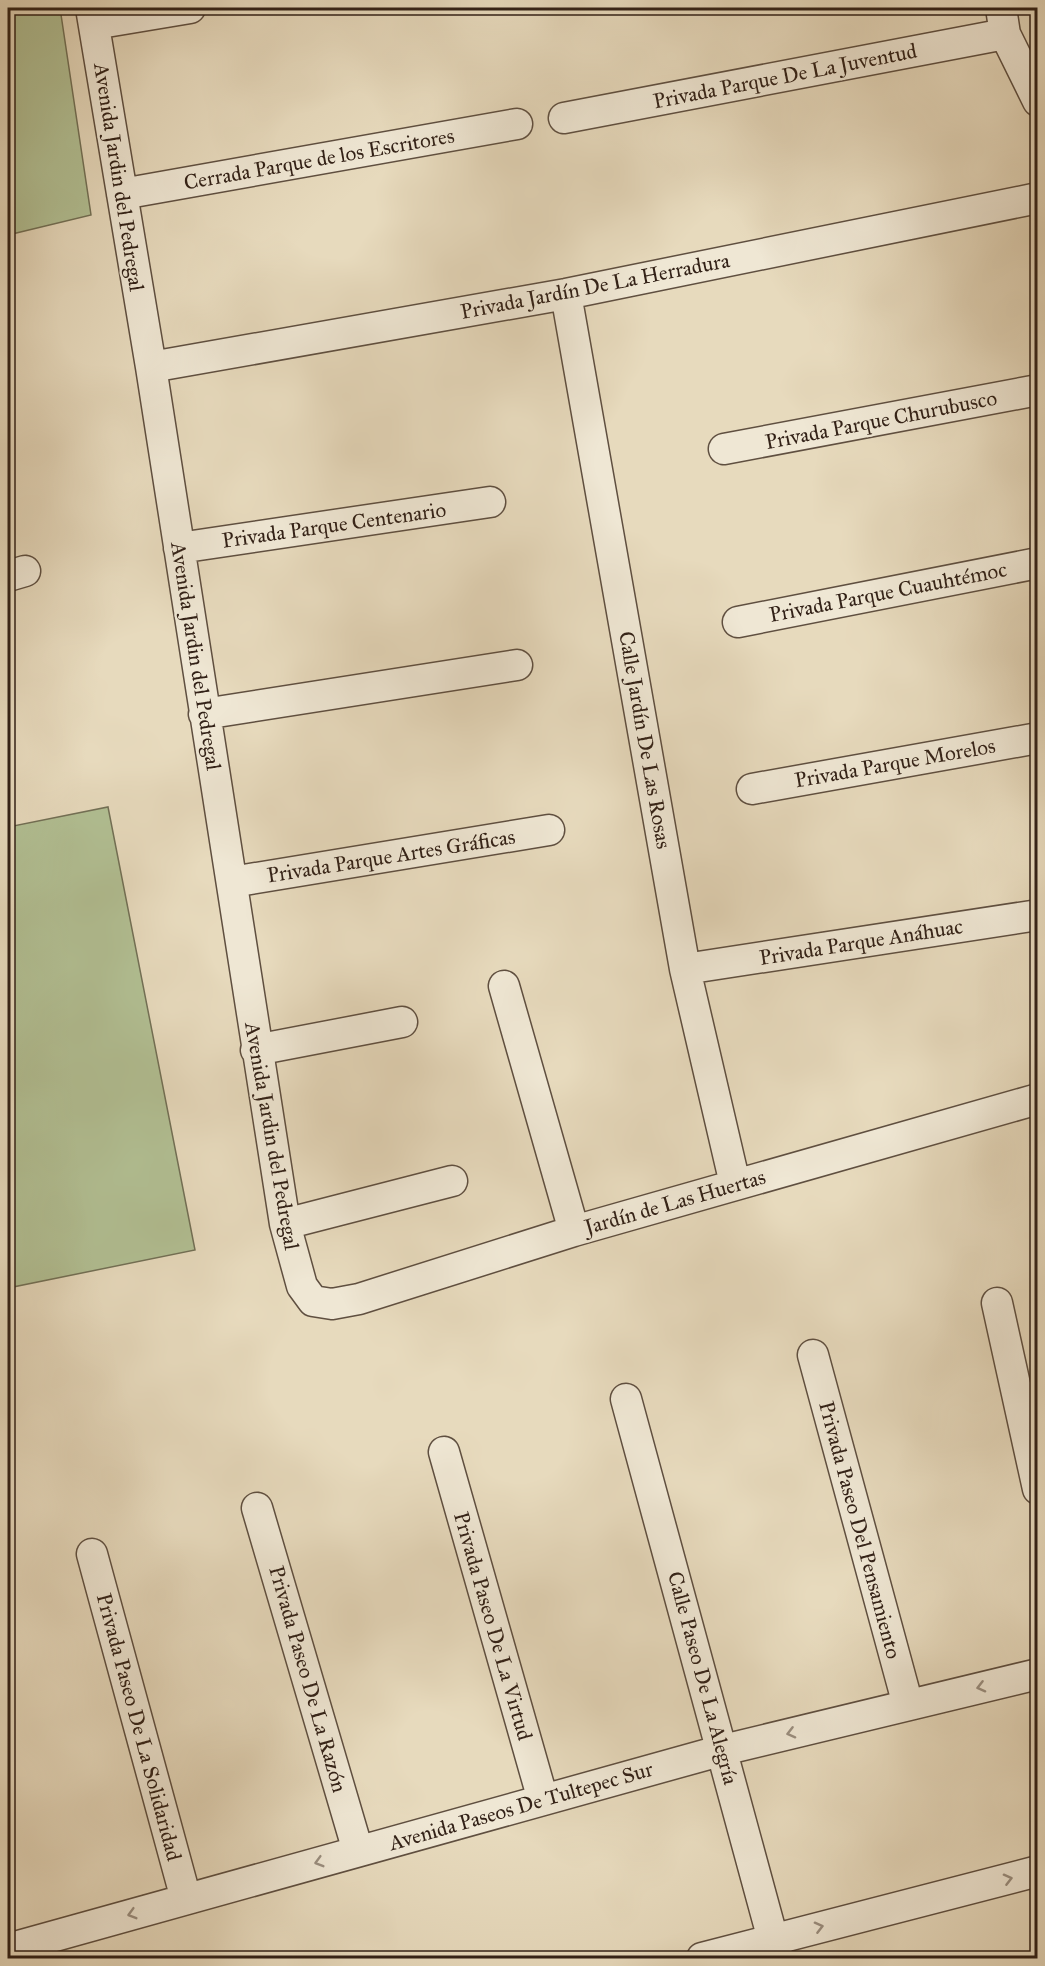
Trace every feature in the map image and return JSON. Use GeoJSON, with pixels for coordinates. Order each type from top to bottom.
{"type":"FeatureCollection","features":[{"type":"Feature","properties":{"kind":"street"},"geometry":{"type":"LineString","coordinates":[[92,16],[190,8]]}},
{"type":"Feature","properties":{"kind":"street","name":"Avenida Jardin del Pedregal"},"geometry":{"type":"LineString","coordinates":[[92,16],[151,367],[285,1224],[299,1277],[313,1301]]}},
{"type":"Feature","properties":{"kind":"street"},"geometry":{"type":"LineString","coordinates":[[1003,21],[1038,100]]}},
{"type":"Feature","properties":{"kind":"street","name":"Privada Parque De La Juventud"},"geometry":{"type":"LineString","coordinates":[[564,118],[1003,21]]}},
{"type":"Feature","properties":{"kind":"street","name":"Cerrada Parque de los Escritores"},"geometry":{"type":"LineString","coordinates":[[122,194],[517,124]]}},
{"type":"Feature","properties":{"kind":"street","name":"Privada Jardín De La Herradura"},"geometry":{"type":"LineString","coordinates":[[151,367],[566,294],[1038,198]]}},
{"type":"Feature","properties":{"kind":"street","name":"Calle Jardín De Las Rosas"},"geometry":{"type":"LineString","coordinates":[[566,294],[685,969],[735,1184]]}},
{"type":"Feature","properties":{"kind":"street","name":"Privada Parque Churubusco"},"geometry":{"type":"LineString","coordinates":[[724,450],[1038,390]]}},
{"type":"Feature","properties":{"kind":"street","name":"Privada Parque Centenario"},"geometry":{"type":"LineString","coordinates":[[179,548],[490,502]]}},
{"type":"Feature","properties":{"kind":"street","name":"Privada Parque Cuauhtémoc"},"geometry":{"type":"LineString","coordinates":[[738,622],[1038,563]]}},
{"type":"Feature","properties":{"kind":"street"},"geometry":{"type":"LineString","coordinates":[[204,714],[517,664]]}},
{"type":"Feature","properties":{"kind":"street","name":"Privada Parque Morelos"},"geometry":{"type":"LineString","coordinates":[[752,789],[1038,738]]}},
{"type":"Feature","properties":{"kind":"street","name":"Privada Parque Artes Gráficas"},"geometry":{"type":"LineString","coordinates":[[232,882],[549,830]]}},
{"type":"Feature","properties":{"kind":"street","name":"Privada Parque Anáhuac"},"geometry":{"type":"LineString","coordinates":[[685,969],[1038,915]]}},
{"type":"Feature","properties":{"kind":"street"},"geometry":{"type":"LineString","coordinates":[[504,986],[574,1231]]}},
{"type":"Feature","properties":{"kind":"street"},"geometry":{"type":"LineString","coordinates":[[256,1050],[402,1022]]}},
{"type":"Feature","properties":{"kind":"street","name":"Jardín de Las Huertas"},"geometry":{"type":"LineString","coordinates":[[313,1301],[332,1304],[358,1299],[574,1231],[1038,1099]]}},
{"type":"Feature","properties":{"kind":"street"},"geometry":{"type":"LineString","coordinates":[[285,1224],[452,1181]]}},
{"type":"Feature","properties":{"kind":"street"},"geometry":{"type":"LineString","coordinates":[[997,1303],[1038,1489]]}},
{"type":"Feature","properties":{"kind":"street","name":"Privada Paseo Del Pensamiento"},"geometry":{"type":"LineString","coordinates":[[813,1355],[908,1705]]}},
{"type":"Feature","properties":{"kind":"street","name":"Calle Paseo De La Alegría"},"geometry":{"type":"LineString","coordinates":[[626,1399],[723,1750],[775,1949]]}},
{"type":"Feature","properties":{"kind":"street","name":"Privada Paseo De La Virtud"},"geometry":{"type":"LineString","coordinates":[[444,1452],[543,1800]]}},
{"type":"Feature","properties":{"kind":"street","name":"Privada Paseo De La Razón"},"geometry":{"type":"LineString","coordinates":[[257,1508],[358,1851]]}},
{"type":"Feature","properties":{"kind":"street","name":"Privada Paseo De La Solidaridad"},"geometry":{"type":"LineString","coordinates":[[92,1554],[186,1899]]}},
{"type":"Feature","properties":{"kind":"street","name":"Avenida Paseos De Tultepec Sur"},"geometry":{"type":"LineString","coordinates":[[8,1949],[723,1750],[1038,1674]]}},
{"type":"Feature","properties":{"kind":"street"},"geometry":{"type":"LineString","coordinates":[[702,1959],[775,1949],[1038,1871]]}},
{"type":"Feature","properties":{"kind":"green space"},"geometry":{"type":"Polygon","coordinates":[[[8,8],[60,8],[91,215],[8,235],[8,8]]]}},
{"type":"Feature","properties":{"kind":"green space"},"geometry":{"type":"Polygon","coordinates":[[[108,807],[195,1250],[8,1288],[8,827],[108,807]]]}}]}
